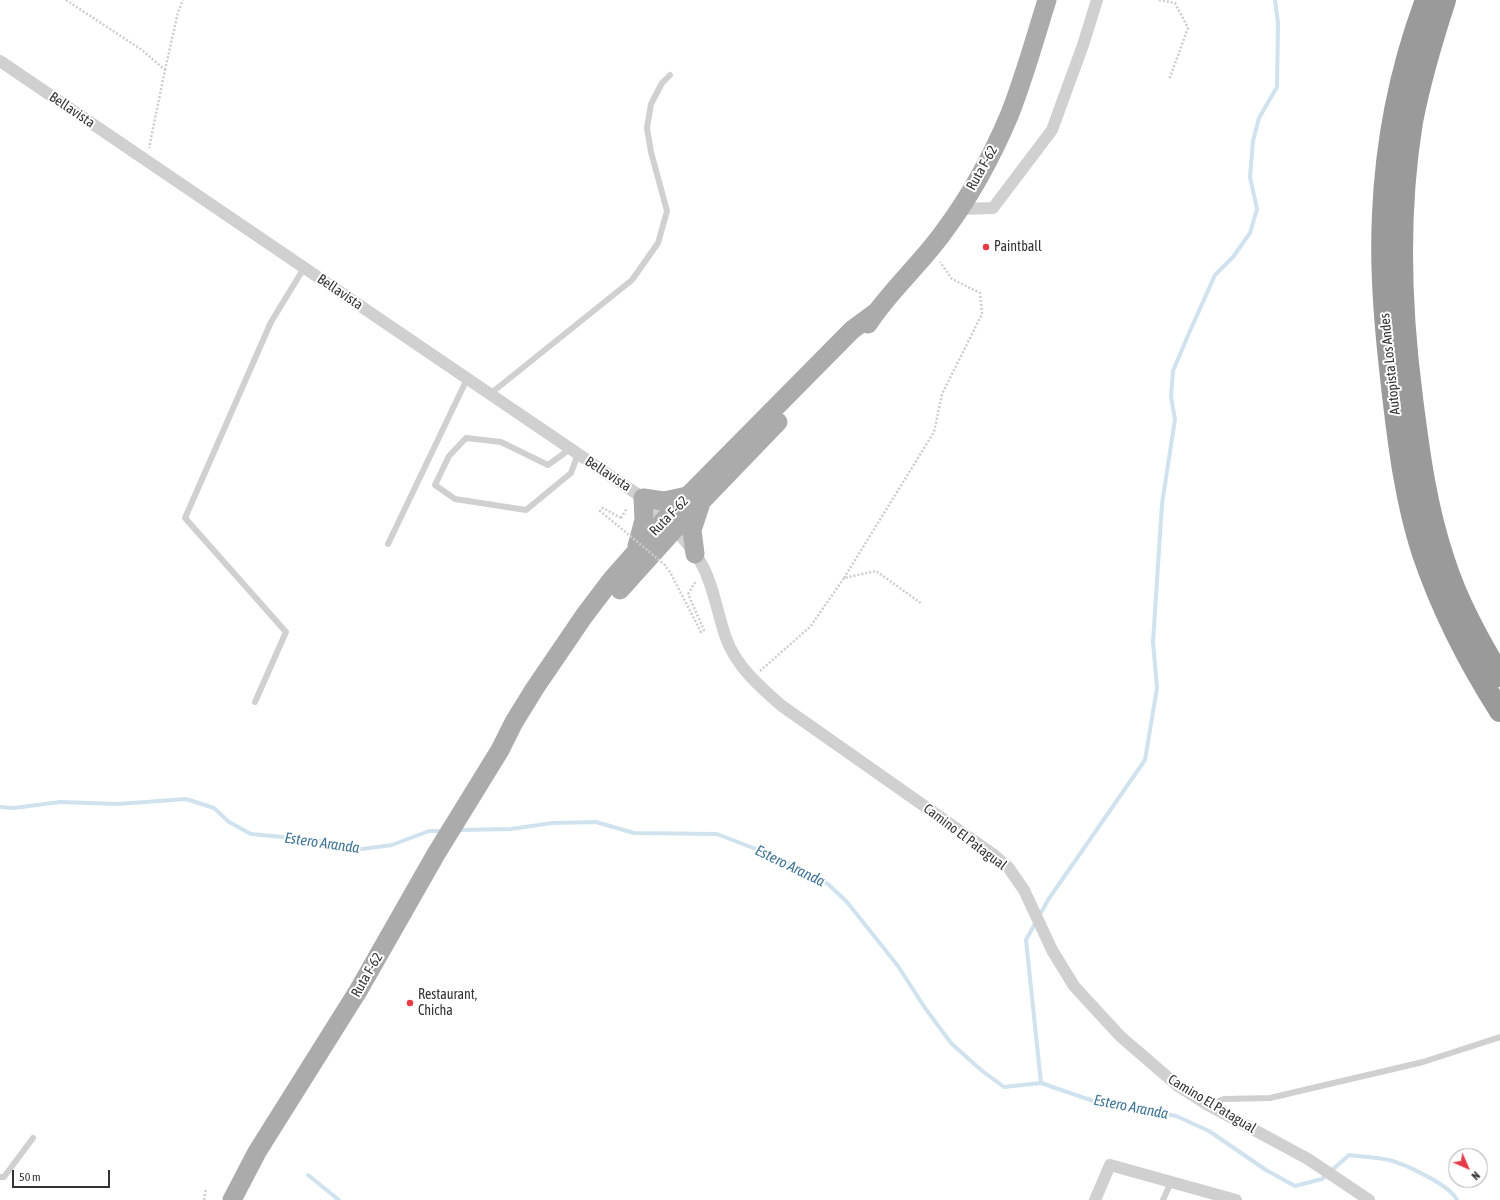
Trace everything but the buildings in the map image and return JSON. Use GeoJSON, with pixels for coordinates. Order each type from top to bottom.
{"type":"FeatureCollection","features":[{"type":"Feature","properties":{"kind":"highway","name":"Autopista Los Andes"},"geometry":{"type":"LineString","coordinates":[[1426,0],[1402,82],[1387,165],[1382,241],[1387,340],[1398,439],[1407,493],[1422,550],[1438,595],[1462,646],[1500,711]]}},
{"type":"Feature","properties":{"kind":"highway","name":"Autopista Los Andes"},"geometry":{"type":"LineString","coordinates":[[1445,0],[1427,58],[1408,148],[1401,235],[1404,328],[1419,452],[1437,537],[1451,579],[1465,611],[1500,676]]}},
{"type":"Feature","properties":{"kind":"main road","name":"Ruta F-62"},"geometry":{"type":"LineString","coordinates":[[232,1200],[257,1152],[358,991],[436,854],[500,750],[514,722],[584,616],[631,558],[669,524],[697,496],[852,330],[875,313],[931,249],[959,209],[987,164],[1009,115],[1047,0]]}},
{"type":"Feature","properties":{"kind":"main road"},"geometry":{"type":"LineString","coordinates":[[631,558],[643,531],[643,498],[673,501],[697,496],[698,509],[693,522],[692,538],[695,554]]}},
{"type":"Feature","properties":{"kind":"main road","name":"Ruta F-62"},"geometry":{"type":"LineString","coordinates":[[500,750],[522,726],[618,594],[652,553],[669,524]]}},
{"type":"Feature","properties":{"kind":"main road"},"geometry":{"type":"LineString","coordinates":[[652,553],[673,548],[695,554]]}},
{"type":"Feature","properties":{"kind":"street"},"geometry":{"type":"LineString","coordinates":[[959,209],[993,208],[1052,130],[1083,45],[1097,0]]}},
{"type":"Feature","properties":{"kind":"street","name":"Bellavista"},"geometry":{"type":"LineString","coordinates":[[0,61],[643,498],[669,524]]}},
{"type":"Feature","properties":{"kind":"street","name":"Camino El Patagual"},"geometry":{"type":"LineString","coordinates":[[669,524],[695,554],[704,569],[727,640],[737,660],[782,706],[994,855],[1008,867],[1024,890],[1061,966],[1074,986],[1120,1036],[1178,1086],[1208,1105],[1308,1159],[1368,1200]]}},
{"type":"Feature","properties":{"kind":"street"},"geometry":{"type":"LineString","coordinates":[[1095,1200],[1110,1165],[1236,1200]]}},
{"type":"Feature","properties":{"kind":"lane"},"geometry":{"type":"LineString","coordinates":[[490,394],[632,280],[658,243],[667,211],[650,152],[647,128],[651,104],[662,83],[670,74]]}},
{"type":"Feature","properties":{"kind":"lane"},"geometry":{"type":"LineString","coordinates":[[254,702],[286,632],[185,518],[271,322],[304,268]]}},
{"type":"Feature","properties":{"kind":"lane"},"geometry":{"type":"LineString","coordinates":[[388,544],[466,378]]}},
{"type":"Feature","properties":{"kind":"lane"},"geometry":{"type":"LineString","coordinates":[[466,438],[501,442],[548,464],[574,452],[571,473],[526,510],[455,499],[435,485],[449,456],[466,438]]}},
{"type":"Feature","properties":{"kind":"lane"},"geometry":{"type":"LineString","coordinates":[[1208,1105],[1224,1099],[1270,1098],[1424,1062],[1500,1037]]}},
{"type":"Feature","properties":{"kind":"lane"},"geometry":{"type":"LineString","coordinates":[[0,1177],[4,1177],[33,1138]]}},
{"type":"Feature","properties":{"kind":"lane"},"geometry":{"type":"LineString","coordinates":[[1163,1200],[1171,1182]]}},
{"type":"Feature","properties":{"kind":"path"},"geometry":{"type":"LineString","coordinates":[[66,0],[142,50],[166,70]]}},
{"type":"Feature","properties":{"kind":"path"},"geometry":{"type":"LineString","coordinates":[[147,161],[178,12],[183,0]]}},
{"type":"Feature","properties":{"kind":"path"},"geometry":{"type":"LineString","coordinates":[[1159,0],[1175,3],[1188,28],[1169,80]]}},
{"type":"Feature","properties":{"kind":"path"},"geometry":{"type":"LineString","coordinates":[[753,678],[810,627],[844,578],[934,432],[942,394],[982,314],[980,293],[952,279],[931,249]]}},
{"type":"Feature","properties":{"kind":"path"},"geometry":{"type":"LineString","coordinates":[[621,518],[603,508],[600,511],[664,564],[670,572],[701,632],[704,630],[688,594]]}},
{"type":"Feature","properties":{"kind":"path"},"geometry":{"type":"LineString","coordinates":[[844,578],[876,571],[922,604]]}},
{"type":"Feature","properties":{"kind":"path"},"geometry":{"type":"LineString","coordinates":[[204,1200],[206,1188]]}},
{"type":"Feature","properties":{"kind":"waterway"},"geometry":{"type":"LineString","coordinates":[[1041,1083],[1026,940],[1048,900],[1145,760],[1157,688],[1153,642],[1162,504],[1175,419],[1171,397],[1173,371],[1215,275],[1233,257],[1250,233],[1257,209],[1250,177],[1253,141],[1259,118],[1277,87],[1278,23],[1275,0]]}},
{"type":"Feature","properties":{"kind":"waterway","name":"Estero Aranda"},"geometry":{"type":"LineString","coordinates":[[0,807],[14,808],[60,802],[118,804],[186,799],[214,808],[229,822],[251,834],[334,842],[362,849],[392,845],[429,831],[443,831]]}},
{"type":"Feature","properties":{"kind":"waterway","name":"Estero Aranda"},"geometry":{"type":"LineString","coordinates":[[458,830],[511,829],[552,823],[596,822],[634,833],[717,834],[779,858],[828,884],[847,902],[898,966],[925,1008],[951,1043],[981,1070],[1004,1087],[1041,1083],[1102,1104],[1134,1107],[1176,1116],[1209,1131],[1266,1170],[1295,1186],[1322,1179],[1349,1155],[1396,1162],[1437,1182],[1453,1194],[1457,1200]]}},
{"type":"Feature","properties":{"kind":"waterway"},"geometry":{"type":"LineString","coordinates":[[308,1175],[339,1200]]}},
{"type":"Feature","properties":{"kind":"place","name":"Paintball"},"geometry":{"type":"Point","coordinates":[986,247]}},
{"type":"Feature","properties":{"kind":"place","name":"Restaurant, Chicha"},"geometry":{"type":"Point","coordinates":[410,1003]}}]}
